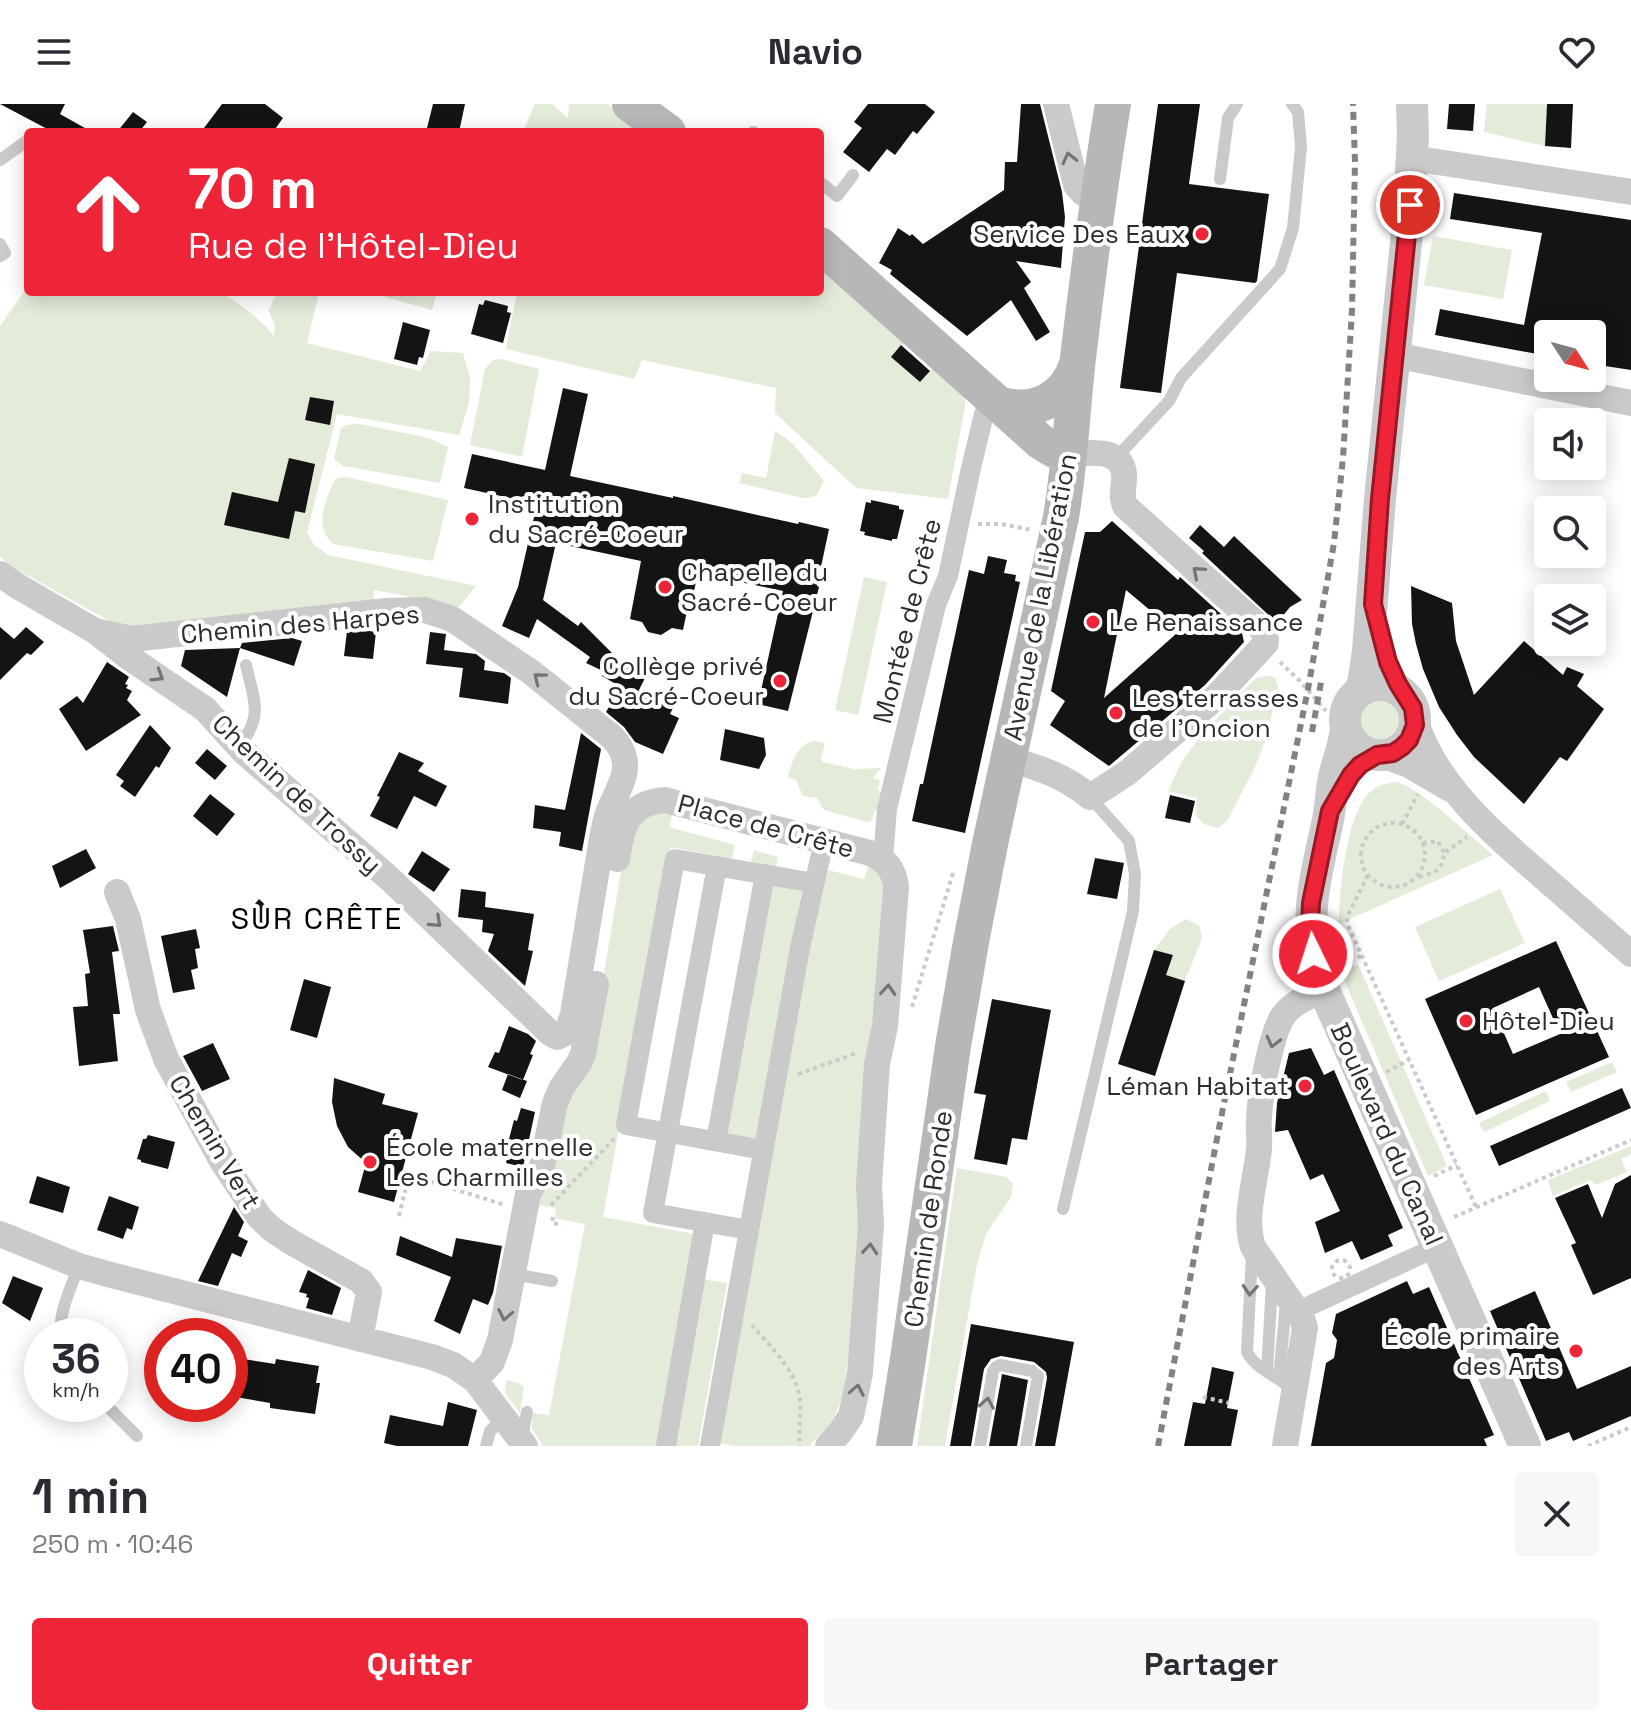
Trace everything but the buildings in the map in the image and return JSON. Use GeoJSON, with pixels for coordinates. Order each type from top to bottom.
{"type":"FeatureCollection","features":[{"type":"Feature","properties":{"kind":"main road"},"geometry":{"type":"LineString","coordinates":[[630,104],[663,128]]}},
{"type":"Feature","properties":{"kind":"main road","name":"Avenue de la Libération"},"geometry":{"type":"LineString","coordinates":[[962,992],[985,868],[1058,537],[1098,201],[1113,104]]}},
{"type":"Feature","properties":{"kind":"main road"},"geometry":{"type":"LineString","coordinates":[[824,249],[1048,447],[1069,454]]}},
{"type":"Feature","properties":{"kind":"main road"},"geometry":{"type":"LineString","coordinates":[[997,402],[1015,408],[1030,408],[1050,400],[1066,386],[1078,359]]}},
{"type":"Feature","properties":{"kind":"main road","name":"Chemin de Ronde"},"geometry":{"type":"LineString","coordinates":[[894,1446],[962,992]]}},
{"type":"Feature","properties":{"kind":"street"},"geometry":{"type":"LineString","coordinates":[[1056,104],[1076,185],[1098,201]]}},
{"type":"Feature","properties":{"kind":"street","name":"Boulevard du Canal"},"geometry":{"type":"LineString","coordinates":[[1412,104],[1410,205],[1365,674],[1350,711],[1343,750],[1333,780],[1310,913],[1313,954],[1324,990],[1525,1446]]}},
{"type":"Feature","properties":{"kind":"street"},"geometry":{"type":"LineString","coordinates":[[1412,158],[1631,192]]}},
{"type":"Feature","properties":{"kind":"street"},"geometry":{"type":"LineString","coordinates":[[1395,355],[1631,403]]}},
{"type":"Feature","properties":{"kind":"street","name":"Montée de Crête"},"geometry":{"type":"LineString","coordinates":[[883,859],[887,809],[936,605],[948,576],[984,414],[997,402]]}},
{"type":"Feature","properties":{"kind":"street"},"geometry":{"type":"LineString","coordinates":[[1009,759],[1059,775],[1090,797],[1127,773],[1206,706],[1263,647],[1266,638],[1262,629],[1125,506],[1121,489],[1124,466],[1107,454],[1069,454]]}},
{"type":"Feature","properties":{"kind":"street","name":"Chemin des Harpes"},"geometry":{"type":"LineString","coordinates":[[0,574],[95,631],[126,639],[386,611],[413,609],[435,612],[460,623],[531,672],[612,737],[620,747],[625,764],[624,778],[608,813],[602,838],[571,1021],[565,1035],[557,1037]]}},
{"type":"Feature","properties":{"kind":"street"},"geometry":{"type":"LineString","coordinates":[[1373,604],[1388,662],[1424,742],[1453,790],[1526,863],[1631,954]]}},
{"type":"Feature","properties":{"kind":"street","name":"Chemin de Trossy"},"geometry":{"type":"LineString","coordinates":[[95,631],[205,709],[239,747],[390,879],[524,1010],[557,1037]]}},
{"type":"Feature","properties":{"kind":"street"},"geometry":{"type":"LineString","coordinates":[[1380,755],[1406,744],[1414,730],[1409,706],[1394,688],[1384,685],[1374,686],[1350,711],[1351,739],[1367,752],[1409,765],[1453,790]]}},
{"type":"Feature","properties":{"kind":"street","name":"Boulevard du Canal"},"geometry":{"type":"LineString","coordinates":[[1330,811],[1351,775],[1360,765],[1380,755]]}},
{"type":"Feature","properties":{"kind":"street","name":"Place de Crête"},"geometry":{"type":"LineString","coordinates":[[475,1380],[495,1356],[528,1194],[541,1170],[555,1103],[579,1063],[586,1044],[625,822],[646,804],[665,800],[870,853],[883,859],[893,872],[896,888],[885,1026],[877,1064],[869,1185],[871,1225],[860,1373],[851,1416],[828,1446]]}},
{"type":"Feature","properties":{"kind":"street"},"geometry":{"type":"LineString","coordinates":[[710,1446],[763,1150],[824,841]]}},
{"type":"Feature","properties":{"kind":"street"},"geometry":{"type":"LineString","coordinates":[[763,1150],[626,1125],[675,859],[814,883]]}},
{"type":"Feature","properties":{"kind":"street"},"geometry":{"type":"LineString","coordinates":[[717,866],[653,1213],[749,1230]]}},
{"type":"Feature","properties":{"kind":"street"},"geometry":{"type":"LineString","coordinates":[[716,1141],[765,874]]}},
{"type":"Feature","properties":{"kind":"street","name":"Chemin Vert"},"geometry":{"type":"LineString","coordinates":[[117,892],[128,919],[148,1010],[166,1059],[191,1106],[222,1161],[260,1218],[291,1242],[361,1281],[369,1292],[360,1339]]}},
{"type":"Feature","properties":{"kind":"street"},"geometry":{"type":"LineString","coordinates":[[1285,1446],[1280,1381],[1305,1333],[1304,1322],[1253,1247],[1249,1218],[1259,1146],[1260,1110],[1273,1039],[1281,1020],[1296,1002],[1324,990]]}},
{"type":"Feature","properties":{"kind":"street"},"geometry":{"type":"LineString","coordinates":[[666,1446],[705,1222]]}},
{"type":"Feature","properties":{"kind":"street"},"geometry":{"type":"LineString","coordinates":[[0,1234],[79,1266],[453,1365],[516,1415],[523,1444]]}},
{"type":"Feature","properties":{"kind":"street"},"geometry":{"type":"LineString","coordinates":[[1286,1294],[1437,1247]]}},
{"type":"Feature","properties":{"kind":"lane"},"geometry":{"type":"LineString","coordinates":[[1220,179],[1228,118],[1237,104]]}},
{"type":"Feature","properties":{"kind":"lane"},"geometry":{"type":"LineString","coordinates":[[1124,466],[1169,401],[1181,378],[1280,269],[1293,228],[1301,147],[1298,112],[1292,104]]}},
{"type":"Feature","properties":{"kind":"lane"},"geometry":{"type":"LineString","coordinates":[[0,160],[24,143]]}},
{"type":"Feature","properties":{"kind":"lane"},"geometry":{"type":"LineString","coordinates":[[824,185],[837,196],[853,175]]}},
{"type":"Feature","properties":{"kind":"lane"},"geometry":{"type":"LineString","coordinates":[[0,244],[5,253],[0,256]]}},
{"type":"Feature","properties":{"kind":"lane"},"geometry":{"type":"LineString","coordinates":[[239,747],[249,734],[257,710],[246,665]]}},
{"type":"Feature","properties":{"kind":"lane"},"geometry":{"type":"LineString","coordinates":[[1063,1209],[1133,911],[1135,874],[1129,841],[1090,797]]}},
{"type":"Feature","properties":{"kind":"lane"},"geometry":{"type":"LineString","coordinates":[[1253,1247],[1247,1352],[1254,1363],[1280,1381]]}},
{"type":"Feature","properties":{"kind":"lane"},"geometry":{"type":"LineString","coordinates":[[62,1318],[79,1266]]}},
{"type":"Feature","properties":{"kind":"lane"},"geometry":{"type":"LineString","coordinates":[[513,1274],[552,1281]]}},
{"type":"Feature","properties":{"kind":"lane"},"geometry":{"type":"LineString","coordinates":[[1280,1381],[1286,1294]]}},
{"type":"Feature","properties":{"kind":"lane"},"geometry":{"type":"LineString","coordinates":[[980,1446],[993,1371],[1000,1365],[1032,1371],[1038,1376],[1026,1446]]}},
{"type":"Feature","properties":{"kind":"lane"},"geometry":{"type":"LineString","coordinates":[[486,1446],[490,1431],[516,1415]]}},
{"type":"Feature","properties":{"kind":"lane"},"geometry":{"type":"LineString","coordinates":[[123,1422],[137,1436]]}},
{"type":"Feature","properties":{"kind":"path"},"geometry":{"type":"LineString","coordinates":[[959,525],[1009,524],[1058,537]]}},
{"type":"Feature","properties":{"kind":"path"},"geometry":{"type":"LineString","coordinates":[[1263,647],[1300,681],[1326,711],[1350,711]]}},
{"type":"Feature","properties":{"kind":"path"},"geometry":{"type":"LineString","coordinates":[[1402,824],[1418,793]]}},
{"type":"Feature","properties":{"kind":"path"},"geometry":{"type":"LineString","coordinates":[[1416,877],[1424,864],[1425,850],[1415,831],[1402,824],[1391,822],[1379,825],[1366,837],[1361,848],[1361,859],[1368,875],[1380,885],[1395,887],[1439,870],[1444,853],[1438,841],[1423,843]]}},
{"type":"Feature","properties":{"kind":"path"},"geometry":{"type":"LineString","coordinates":[[1444,853],[1485,824]]}},
{"type":"Feature","properties":{"kind":"path"},"geometry":{"type":"LineString","coordinates":[[910,1013],[956,863]]}},
{"type":"Feature","properties":{"kind":"path"},"geometry":{"type":"LineString","coordinates":[[1368,875],[1347,923],[1476,1207]]}},
{"type":"Feature","properties":{"kind":"path"},"geometry":{"type":"LineString","coordinates":[[1347,960],[1362,956]]}},
{"type":"Feature","properties":{"kind":"path"},"geometry":{"type":"LineString","coordinates":[[776,1082],[857,1053]]}},
{"type":"Feature","properties":{"kind":"path"},"geometry":{"type":"LineString","coordinates":[[1390,1070],[1409,1060]]}},
{"type":"Feature","properties":{"kind":"path"},"geometry":{"type":"LineString","coordinates":[[543,1214],[626,1125]]}},
{"type":"Feature","properties":{"kind":"path"},"geometry":{"type":"LineString","coordinates":[[1456,1216],[1631,1140]]}},
{"type":"Feature","properties":{"kind":"path"},"geometry":{"type":"LineString","coordinates":[[1433,1176],[1457,1165]]}},
{"type":"Feature","properties":{"kind":"path"},"geometry":{"type":"LineString","coordinates":[[399,1216],[409,1175],[514,1208]]}},
{"type":"Feature","properties":{"kind":"path"},"geometry":{"type":"LineString","coordinates":[[553,1217],[552,1223],[562,1225]]}},
{"type":"Feature","properties":{"kind":"path"},"geometry":{"type":"LineString","coordinates":[[735,1305],[794,1378],[800,1397],[800,1446]]}},
{"type":"Feature","properties":{"kind":"path"},"geometry":{"type":"LineString","coordinates":[[1203,1397],[1229,1403]]}},
{"type":"Feature","properties":{"kind":"path"},"geometry":{"type":"LineString","coordinates":[[1588,1446],[1631,1427]]}},
{"type":"Feature","properties":{"kind":"green space"},"geometry":{"type":"Polygon","coordinates":[[[535,104],[552,104],[568,118],[569,104],[608,104],[641,128],[525,128],[535,104]]]}},
{"type":"Feature","properties":{"kind":"green space"},"geometry":{"type":"Polygon","coordinates":[[[1487,104],[1547,104],[1545,146],[1484,132],[1487,104]]]}},
{"type":"Feature","properties":{"kind":"green space"},"geometry":{"type":"Polygon","coordinates":[[[1433,236],[1512,250],[1503,299],[1424,285],[1433,236]]]}},
{"type":"Feature","properties":{"kind":"green space"},"geometry":{"type":"Polygon","coordinates":[[[824,268],[906,340],[891,357],[920,382],[935,365],[965,395],[948,499],[856,488],[775,413],[776,388],[642,360],[634,379],[506,349],[516,296],[824,296],[824,268]]]}},
{"type":"Feature","properties":{"kind":"green space"},"geometry":{"type":"Polygon","coordinates":[[[24,292],[24,296],[227,296],[249,311],[274,336],[275,326],[268,310],[276,296],[318,296],[307,343],[420,371],[431,351],[463,353],[470,378],[469,403],[459,435],[337,414],[307,532],[314,545],[328,555],[476,586],[457,609],[433,601],[374,590],[373,604],[154,631],[113,623],[9,565],[0,556],[0,326],[24,292]]]}},
{"type":"Feature","properties":{"kind":"green space"},"geometry":{"type":"Polygon","coordinates":[[[385,296],[436,296],[432,310],[385,296]]]}},
{"type":"Feature","properties":{"kind":"green space"},"geometry":{"type":"Polygon","coordinates":[[[501,359],[539,369],[522,457],[470,445],[485,369],[493,360],[501,359]]]}},
{"type":"Feature","properties":{"kind":"green space"},"geometry":{"type":"Polygon","coordinates":[[[359,424],[429,438],[448,447],[440,483],[343,466],[334,459],[341,428],[359,424]]]}},
{"type":"Feature","properties":{"kind":"green space"},"geometry":{"type":"Polygon","coordinates":[[[775,431],[792,443],[824,481],[817,495],[803,498],[739,483],[742,473],[766,478],[775,431]]]}},
{"type":"Feature","properties":{"kind":"green space"},"geometry":{"type":"Polygon","coordinates":[[[346,477],[448,500],[433,561],[333,544],[324,529],[323,513],[335,479],[346,477]]]}},
{"type":"Feature","properties":{"kind":"green space"},"geometry":{"type":"Polygon","coordinates":[[[864,577],[887,582],[858,715],[835,710],[864,577]]]}},
{"type":"Feature","properties":{"kind":"green space"},"geometry":{"type":"Polygon","coordinates":[[[1275,677],[1278,688],[1266,739],[1255,767],[1227,821],[1218,828],[1204,824],[1196,815],[1197,798],[1168,791],[1181,763],[1201,735],[1256,678],[1275,677]]]}},
{"type":"Feature","properties":{"kind":"green space"},"geometry":{"type":"Polygon","coordinates":[[[1380,701],[1393,707],[1399,720],[1393,733],[1380,739],[1367,733],[1361,720],[1367,707],[1380,701]]]}},
{"type":"Feature","properties":{"kind":"green space"},"geometry":{"type":"Polygon","coordinates":[[[814,741],[825,743],[823,762],[854,769],[881,768],[873,778],[880,780],[878,789],[883,795],[880,808],[874,812],[872,820],[867,822],[824,810],[817,798],[803,796],[796,780],[788,777],[799,750],[814,741]]]}},
{"type":"Feature","properties":{"kind":"green space"},"geometry":{"type":"Polygon","coordinates":[[[1396,782],[1432,803],[1493,855],[1339,924],[1342,875],[1349,838],[1360,806],[1370,792],[1396,782]]]}},
{"type":"Feature","properties":{"kind":"green space"},"geometry":{"type":"Polygon","coordinates":[[[673,811],[669,827],[735,845],[732,859],[670,847],[603,1217],[694,1234],[657,1446],[543,1446],[532,1429],[533,1413],[549,1415],[585,1224],[555,1218],[556,1208],[533,1204],[560,1114],[590,1057],[626,842],[642,816],[673,811]]]}},
{"type":"Feature","properties":{"kind":"green space"},"geometry":{"type":"Polygon","coordinates":[[[754,850],[778,857],[776,867],[751,862],[754,850]]]}},
{"type":"Feature","properties":{"kind":"green space"},"geometry":{"type":"Polygon","coordinates":[[[869,865],[879,874],[883,887],[849,1348],[841,1401],[832,1421],[809,1446],[734,1446],[719,1443],[809,950],[828,870],[864,879],[869,865]]]}},
{"type":"Feature","properties":{"kind":"green space"},"geometry":{"type":"Polygon","coordinates":[[[771,885],[802,890],[756,1141],[725,1135],[771,885]]]}},
{"type":"Feature","properties":{"kind":"green space"},"geometry":{"type":"Polygon","coordinates":[[[1500,889],[1525,943],[1439,981],[1415,927],[1500,889]]]}},
{"type":"Feature","properties":{"kind":"green space"},"geometry":{"type":"Polygon","coordinates":[[[1186,919],[1199,925],[1202,938],[1185,981],[1166,975],[1173,955],[1154,950],[1170,929],[1186,919]]]}},
{"type":"Feature","properties":{"kind":"green space"},"geometry":{"type":"Polygon","coordinates":[[[1358,964],[1447,1166],[1428,1176],[1345,982],[1342,970],[1358,964]]]}},
{"type":"Feature","properties":{"kind":"green space"},"geometry":{"type":"Polygon","coordinates":[[[1612,1062],[1617,1072],[1571,1092],[1566,1082],[1612,1062]]]}},
{"type":"Feature","properties":{"kind":"green space"},"geometry":{"type":"Polygon","coordinates":[[[1546,1091],[1550,1101],[1484,1132],[1479,1123],[1546,1091]]]}},
{"type":"Feature","properties":{"kind":"green space"},"geometry":{"type":"Polygon","coordinates":[[[1631,1146],[1631,1154],[1621,1159],[1627,1172],[1596,1185],[1590,1180],[1553,1196],[1548,1180],[1631,1146]]]}},
{"type":"Feature","properties":{"kind":"green space"},"geometry":{"type":"Polygon","coordinates":[[[957,1168],[1006,1177],[1013,1184],[1011,1197],[986,1234],[977,1264],[945,1446],[917,1446],[957,1168]]]}},
{"type":"Feature","properties":{"kind":"green space"},"geometry":{"type":"Polygon","coordinates":[[[702,1279],[727,1283],[698,1446],[673,1446],[702,1279]]]}},
{"type":"Feature","properties":{"kind":"green space"},"geometry":{"type":"Polygon","coordinates":[[[506,1380],[524,1387],[520,1413],[505,1393],[506,1380]]]}},
{"type":"Feature","properties":{"kind":"railway"},"geometry":{"type":"LineString","coordinates":[[1158,1446],[1308,689],[1334,543],[1343,458],[1352,310],[1353,104]]}},
{"type":"Feature","properties":{"kind":"railway"},"geometry":{"type":"LineString","coordinates":[[1312,732],[1322,677]]}},
{"type":"Feature","properties":{"kind":"place","name":"Service Des Eaux"},"geometry":{"type":"Point","coordinates":[1202,234]}},
{"type":"Feature","properties":{"kind":"place","name":"Institution du Sacré-Coeur"},"geometry":{"type":"Point","coordinates":[472,519]}},
{"type":"Feature","properties":{"kind":"place","name":"Chapelle du Sacré-Coeur"},"geometry":{"type":"Point","coordinates":[665,587]}},
{"type":"Feature","properties":{"kind":"place","name":"Le Renaissance"},"geometry":{"type":"Point","coordinates":[1093,622]}},
{"type":"Feature","properties":{"kind":"place","name":"Collège privé du Sacré-Coeur"},"geometry":{"type":"Point","coordinates":[780,681]}},
{"type":"Feature","properties":{"kind":"place","name":"Les terrasses de l'Oncion"},"geometry":{"type":"Point","coordinates":[1116,713]}},
{"type":"Feature","properties":{"kind":"place","name":"Hôtel-Dieu"},"geometry":{"type":"Point","coordinates":[1466,1021]}},
{"type":"Feature","properties":{"kind":"place","name":"Léman Habitat"},"geometry":{"type":"Point","coordinates":[1305,1086]}},
{"type":"Feature","properties":{"kind":"place","name":"École maternelle Les Charmilles"},"geometry":{"type":"Point","coordinates":[370,1162]}},
{"type":"Feature","properties":{"kind":"place","name":"École primaire des Arts"},"geometry":{"type":"Point","coordinates":[1576,1351]}},
{"type":"Feature","properties":{"kind":"district","name":"SUR CRÊTE"},"geometry":{"type":"Point","coordinates":[317,918]}},
{"type":"Feature","properties":{"kind":"route"},"geometry":{"type":"LineString","coordinates":[[1313,954],[1311,903],[1330,811],[1360,765],[1377,755],[1393,753],[1402,747],[1409,740],[1415,725],[1413,708],[1388,662],[1373,604],[1380,499],[1410,205]]}}]}
